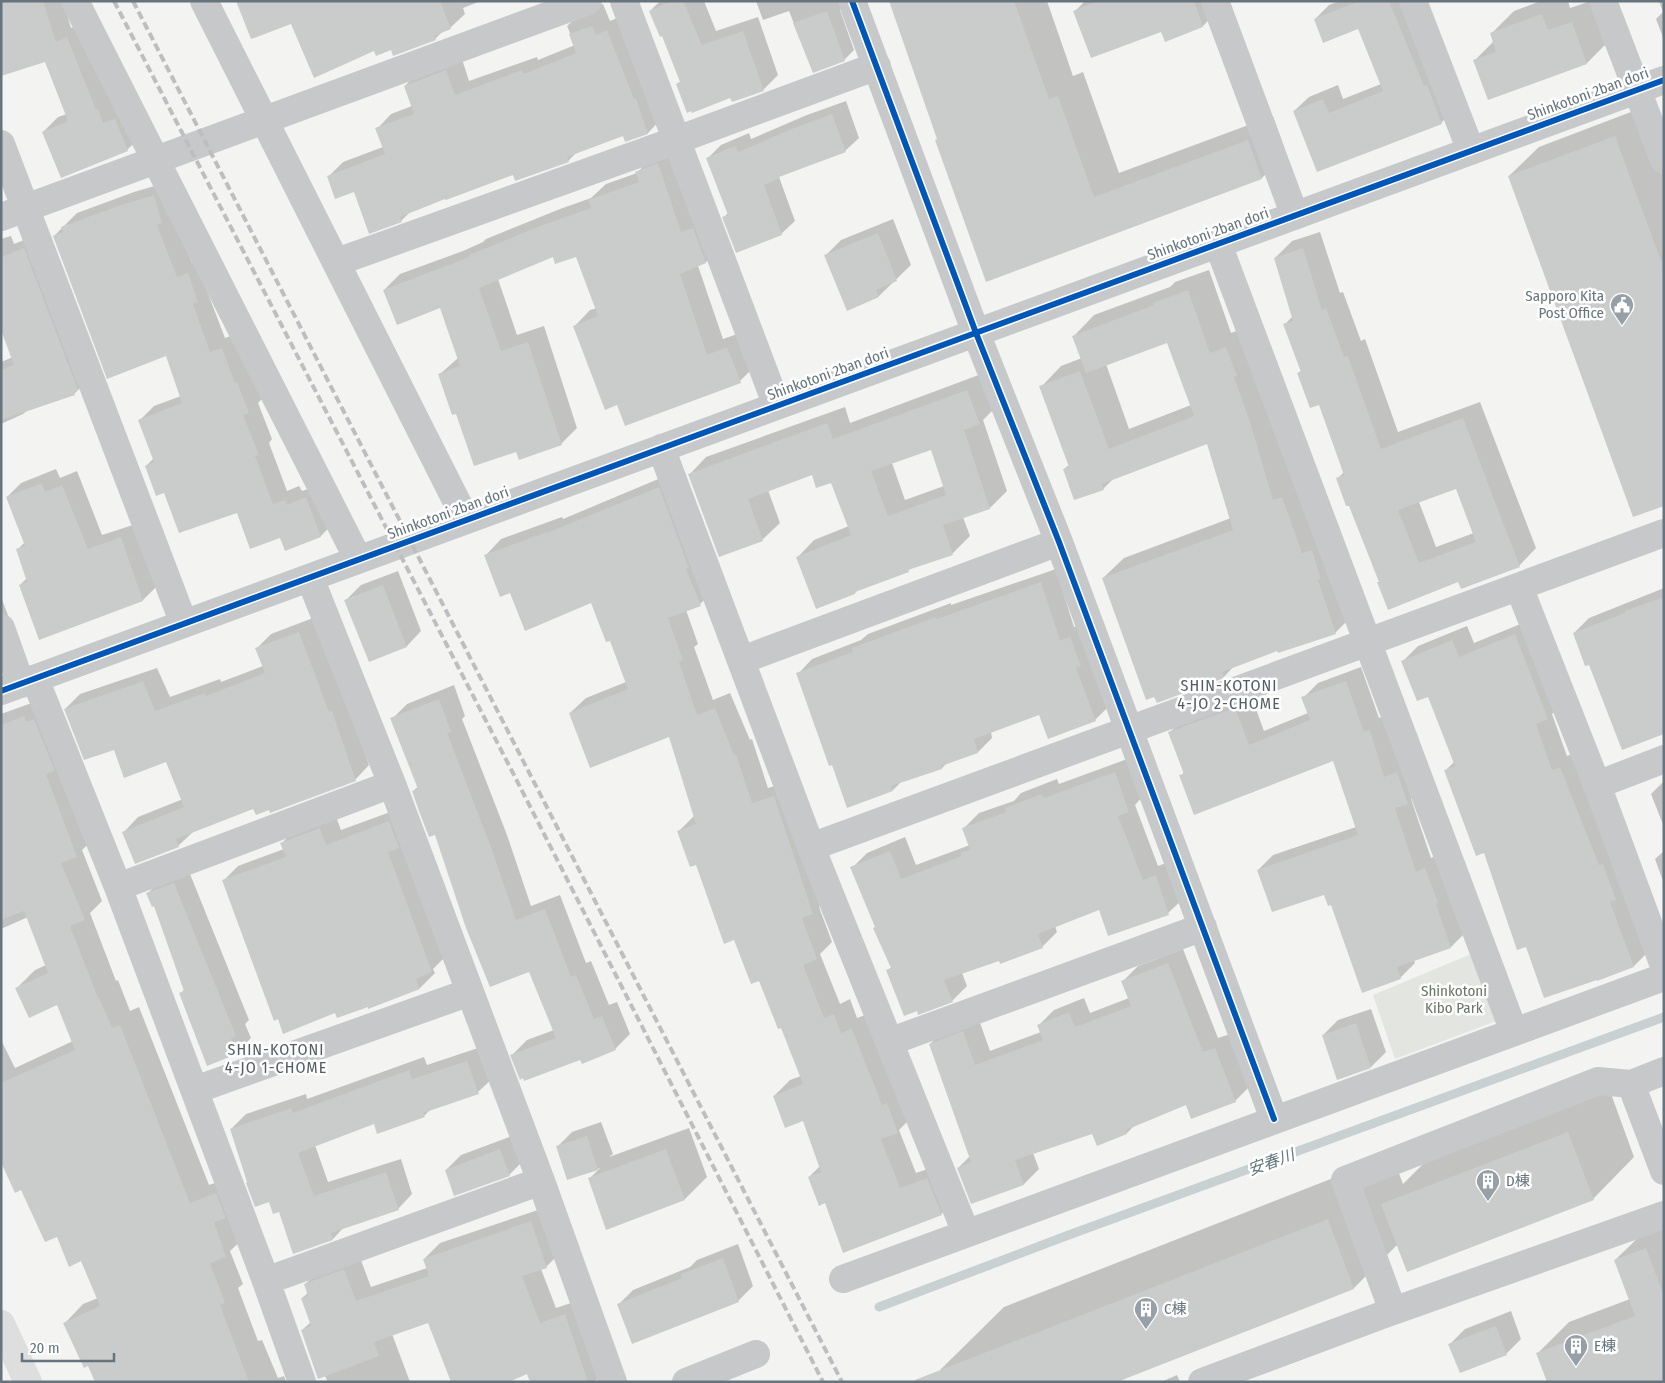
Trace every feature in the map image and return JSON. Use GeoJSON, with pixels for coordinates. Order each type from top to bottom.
{"type":"FeatureCollection","features":[{"type":"Feature","properties":{"kind":"main road"},"geometry":{"type":"LineString","coordinates":[[1,1324],[28,1382]]}},
{"type":"Feature","properties":{"kind":"street"},"geometry":{"type":"LineString","coordinates":[[75,1],[358,559]]}},
{"type":"Feature","properties":{"kind":"street"},"geometry":{"type":"LineString","coordinates":[[204,1],[266,120],[466,520]]}},
{"type":"Feature","properties":{"kind":"street"},"geometry":{"type":"LineString","coordinates":[[1,218],[588,1]]}},
{"type":"Feature","properties":{"kind":"street"},"geometry":{"type":"LineString","coordinates":[[624,1],[777,406]]}},
{"type":"Feature","properties":{"kind":"street"},"geometry":{"type":"LineString","coordinates":[[852,1],[976,332],[1059,542],[1274,1119]]}},
{"type":"Feature","properties":{"kind":"street"},"geometry":{"type":"LineString","coordinates":[[1215,1],[1295,216]]}},
{"type":"Feature","properties":{"kind":"street"},"geometry":{"type":"LineString","coordinates":[[1413,1],[1471,151]]}},
{"type":"Feature","properties":{"kind":"street"},"geometry":{"type":"LineString","coordinates":[[1603,1],[1664,160]]}},
{"type":"Feature","properties":{"kind":"street"},"geometry":{"type":"LineString","coordinates":[[337,262],[877,66]]}},
{"type":"Feature","properties":{"kind":"street","name":"Shinkotoni 2ban dori"},"geometry":{"type":"LineString","coordinates":[[19,684],[1664,80]]}},
{"type":"Feature","properties":{"kind":"street"},"geometry":{"type":"LineString","coordinates":[[1,144],[184,624]]}},
{"type":"Feature","properties":{"kind":"street"},"geometry":{"type":"LineString","coordinates":[[1218,244],[1514,1032]]}},
{"type":"Feature","properties":{"kind":"street"},"geometry":{"type":"LineString","coordinates":[[661,448],[812,847],[888,1042],[966,1233]]}},
{"type":"Feature","properties":{"kind":"street"},"geometry":{"type":"LineString","coordinates":[[812,847],[1664,532]]}},
{"type":"Feature","properties":{"kind":"street"},"geometry":{"type":"LineString","coordinates":[[742,660],[1059,542]]}},
{"type":"Feature","properties":{"kind":"street"},"geometry":{"type":"LineString","coordinates":[[310,578],[392,784],[613,1382]]}},
{"type":"Feature","properties":{"kind":"street"},"geometry":{"type":"LineString","coordinates":[[1519,587],[1597,785],[1664,966]]}},
{"type":"Feature","properties":{"kind":"street"},"geometry":{"type":"LineString","coordinates":[[1,628],[19,684],[118,887],[302,1382]]}},
{"type":"Feature","properties":{"kind":"street"},"geometry":{"type":"LineString","coordinates":[[1597,785],[1664,759]]}},
{"type":"Feature","properties":{"kind":"street"},"geometry":{"type":"LineString","coordinates":[[118,887],[392,784]]}},
{"type":"Feature","properties":{"kind":"street"},"geometry":{"type":"LineString","coordinates":[[888,1042],[1203,927]]}},
{"type":"Feature","properties":{"kind":"street"},"geometry":{"type":"LineString","coordinates":[[843,1279],[1664,976]]}},
{"type":"Feature","properties":{"kind":"street"},"geometry":{"type":"LineString","coordinates":[[195,1090],[470,992]]}},
{"type":"Feature","properties":{"kind":"street"},"geometry":{"type":"LineString","coordinates":[[1394,1310],[1344,1180],[1598,1081],[1630,1084],[1664,1071]]}},
{"type":"Feature","properties":{"kind":"street"},"geometry":{"type":"LineString","coordinates":[[1630,1084],[1664,1170]]}},
{"type":"Feature","properties":{"kind":"street"},"geometry":{"type":"LineString","coordinates":[[266,1281],[540,1181]]}},
{"type":"Feature","properties":{"kind":"street"},"geometry":{"type":"LineString","coordinates":[[1202,1382],[1394,1310],[1664,1215]]}},
{"type":"Feature","properties":{"kind":"street"},"geometry":{"type":"LineString","coordinates":[[686,1382],[756,1354]]}},
{"type":"Feature","properties":{"kind":"green space","name":"Shinkotoni Kibo Park"},"geometry":{"type":"Polygon","coordinates":[[[1476,952],[1499,1020],[1395,1059],[1373,995],[1476,952]]]}},
{"type":"Feature","properties":{"kind":"building"},"geometry":{"type":"Polygon","coordinates":[[[1,1],[43,1],[56,42],[67,37],[96,110],[98,109],[103,123],[115,119],[128,151],[61,178],[42,132],[68,121],[45,62],[1,76],[1,1]]]}},
{"type":"Feature","properties":{"kind":"building"},"geometry":{"type":"Polygon","coordinates":[[[236,1],[440,1],[451,29],[434,36],[436,40],[393,56],[391,50],[376,56],[374,51],[314,78],[291,24],[251,39],[236,1]]]}},
{"type":"Feature","properties":{"kind":"building"},"geometry":{"type":"Polygon","coordinates":[[[672,1],[683,1],[702,45],[743,31],[764,91],[732,102],[730,98],[692,113],[691,111],[687,113],[676,84],[680,82],[662,36],[660,37],[649,11],[672,1]]]}},
{"type":"Feature","properties":{"kind":"building"},"geometry":{"type":"Polygon","coordinates":[[[889,1],[1014,1],[1049,99],[1058,96],[1094,197],[1248,140],[1262,179],[986,282],[935,140],[937,139],[889,1]]]}},
{"type":"Feature","properties":{"kind":"building"},"geometry":{"type":"Polygon","coordinates":[[[1098,1],[1194,1],[1203,27],[1165,42],[1161,32],[1091,58],[1073,11],[1098,1]]]}},
{"type":"Feature","properties":{"kind":"building"},"geometry":{"type":"Polygon","coordinates":[[[1359,1],[1389,1],[1424,86],[1427,85],[1442,124],[1317,172],[1293,111],[1323,99],[1329,113],[1383,91],[1358,29],[1323,43],[1314,19],[1359,1]]]}},
{"type":"Feature","properties":{"kind":"building"},"geometry":{"type":"Polygon","coordinates":[[[827,11],[845,61],[813,73],[793,23],[827,11]]]}},
{"type":"Feature","properties":{"kind":"building"},"geometry":{"type":"Polygon","coordinates":[[[1542,14],[1548,30],[1572,22],[1587,64],[1488,100],[1473,60],[1496,52],[1490,33],[1542,14]]]}},
{"type":"Feature","properties":{"kind":"building"},"geometry":{"type":"Polygon","coordinates":[[[592,26],[596,35],[607,30],[634,99],[636,98],[648,134],[625,142],[623,136],[567,157],[569,162],[515,181],[513,175],[445,199],[400,217],[402,222],[369,234],[354,192],[335,199],[327,176],[385,154],[375,128],[414,114],[404,86],[446,70],[455,95],[522,70],[524,74],[576,53],[569,34],[592,26]]]}},
{"type":"Feature","properties":{"kind":"building"},"geometry":{"type":"Polygon","coordinates":[[[832,114],[846,152],[779,177],[764,185],[782,235],[736,253],[722,217],[728,215],[706,158],[735,146],[738,152],[832,114]]]}},
{"type":"Feature","properties":{"kind":"building"},"geometry":{"type":"Polygon","coordinates":[[[1615,136],[1664,269],[1664,506],[1633,517],[1508,176],[1615,136]]]}},
{"type":"Feature","properties":{"kind":"building"},"geometry":{"type":"Polygon","coordinates":[[[658,163],[681,232],[693,228],[706,263],[680,274],[707,355],[727,347],[741,383],[625,426],[617,405],[605,410],[573,326],[598,316],[576,257],[555,264],[553,257],[479,288],[501,351],[528,342],[562,445],[519,460],[516,452],[474,466],[456,414],[452,415],[438,374],[460,366],[440,308],[397,325],[383,290],[469,257],[469,255],[543,225],[591,208],[588,200],[639,182],[635,172],[658,163]]]}},
{"type":"Feature","properties":{"kind":"building"},"geometry":{"type":"Polygon","coordinates":[[[154,195],[162,223],[157,225],[177,277],[188,273],[198,302],[193,304],[210,352],[222,348],[249,413],[243,415],[259,455],[255,456],[273,504],[285,500],[287,505],[306,497],[321,537],[285,551],[280,538],[250,549],[237,513],[179,533],[164,493],[156,496],[145,466],[154,462],[138,420],[182,403],[166,356],[107,379],[53,236],[63,232],[61,227],[154,195]]]}},
{"type":"Feature","properties":{"kind":"building"},"geometry":{"type":"Polygon","coordinates":[[[878,233],[897,281],[876,290],[879,297],[847,311],[824,255],[878,233]]]}},
{"type":"Feature","properties":{"kind":"building"},"geometry":{"type":"Polygon","coordinates":[[[24,248],[78,390],[74,392],[75,395],[1,420],[1,370],[14,365],[1,330],[1,257],[24,248]]]}},
{"type":"Feature","properties":{"kind":"building"},"geometry":{"type":"Polygon","coordinates":[[[1303,248],[1322,310],[1326,308],[1344,357],[1348,356],[1381,449],[1463,418],[1520,567],[1461,589],[1458,582],[1388,610],[1377,582],[1379,582],[1336,478],[1344,475],[1319,405],[1310,408],[1297,373],[1301,372],[1283,324],[1293,321],[1274,258],[1303,248]],[[1456,489],[1398,510],[1419,563],[1476,542],[1456,489]]]}},
{"type":"Feature","properties":{"kind":"building"},"geometry":{"type":"Polygon","coordinates":[[[1188,290],[1210,353],[1226,347],[1237,376],[1234,377],[1251,425],[1273,500],[1282,497],[1302,553],[1312,550],[1321,579],[1318,580],[1336,634],[1278,653],[1277,651],[1222,672],[1224,678],[1157,703],[1154,697],[1146,700],[1102,578],[1233,530],[1207,444],[1102,484],[1104,490],[1074,500],[1063,469],[1069,467],[1039,386],[1080,371],[1109,449],[1194,416],[1167,343],[1086,373],[1072,336],[1188,290]]]}},
{"type":"Feature","properties":{"kind":"building"},"geometry":{"type":"Polygon","coordinates":[[[967,390],[980,424],[964,430],[990,509],[943,525],[953,555],[908,570],[909,572],[816,609],[796,557],[851,535],[831,483],[816,488],[812,475],[748,499],[763,541],[719,557],[688,474],[827,423],[833,439],[967,390]],[[931,450],[871,471],[888,516],[946,495],[931,450]]]}},
{"type":"Feature","properties":{"kind":"building"},"geometry":{"type":"Polygon","coordinates":[[[42,483],[45,492],[62,485],[88,549],[121,537],[143,601],[39,640],[19,585],[27,582],[16,549],[25,546],[6,497],[42,483]]]}},
{"type":"Feature","properties":{"kind":"building"},"geometry":{"type":"Polygon","coordinates":[[[659,487],[689,568],[686,569],[701,606],[668,618],[683,660],[679,662],[697,715],[715,708],[734,755],[736,754],[752,803],[774,796],[813,914],[802,918],[817,959],[803,965],[824,1018],[834,1014],[841,1033],[852,1029],[882,1105],[887,1103],[898,1133],[881,1139],[900,1188],[927,1178],[942,1215],[843,1253],[825,1203],[819,1206],[808,1177],[821,1172],[803,1121],[785,1128],[773,1096],[803,1084],[781,1028],[778,1029],[759,981],[751,984],[734,940],[724,944],[696,865],[690,867],[677,831],[696,824],[669,737],[590,768],[569,713],[628,689],[610,641],[606,642],[591,603],[525,631],[510,593],[500,597],[484,555],[547,533],[659,487]]]}},
{"type":"Feature","properties":{"kind":"building"},"geometry":{"type":"Polygon","coordinates":[[[1041,582],[1060,640],[1070,637],[1081,666],[1076,668],[1096,721],[1048,739],[1039,715],[974,739],[978,753],[941,766],[942,769],[891,786],[893,791],[847,808],[832,765],[829,766],[796,673],[853,652],[852,648],[936,617],[937,619],[1041,582]]]}},
{"type":"Feature","properties":{"kind":"building"},"geometry":{"type":"Polygon","coordinates":[[[383,585],[407,647],[369,662],[344,600],[383,585]]]}},
{"type":"Feature","properties":{"kind":"building"},"geometry":{"type":"Polygon","coordinates":[[[1664,597],[1664,734],[1622,750],[1589,665],[1585,666],[1573,633],[1664,597]]]}},
{"type":"Feature","properties":{"kind":"building"},"geometry":{"type":"Polygon","coordinates":[[[299,632],[329,712],[332,711],[356,781],[270,813],[269,810],[256,815],[253,809],[176,839],[179,847],[135,864],[122,832],[184,807],[166,762],[124,778],[114,750],[84,760],[64,709],[143,681],[155,711],[205,693],[206,696],[265,673],[255,648],[299,632]]]}},
{"type":"Feature","properties":{"kind":"building"},"geometry":{"type":"Polygon","coordinates":[[[1515,634],[1548,719],[1536,724],[1552,770],[1560,767],[1599,865],[1603,864],[1616,900],[1610,902],[1634,967],[1544,998],[1526,947],[1517,950],[1484,853],[1476,856],[1444,770],[1455,766],[1428,697],[1417,701],[1401,661],[1452,640],[1459,657],[1515,634]]]}},
{"type":"Feature","properties":{"kind":"building"},"geometry":{"type":"Polygon","coordinates":[[[1346,681],[1364,732],[1370,730],[1384,777],[1397,772],[1408,804],[1395,808],[1416,872],[1425,868],[1438,902],[1436,904],[1451,948],[1397,967],[1401,979],[1362,993],[1331,905],[1328,906],[1324,895],[1272,912],[1257,870],[1358,835],[1333,761],[1194,815],[1179,775],[1184,774],[1168,732],[1235,708],[1249,745],[1310,720],[1301,697],[1346,681]]]}},
{"type":"Feature","properties":{"kind":"building"},"geometry":{"type":"Polygon","coordinates":[[[439,699],[451,732],[447,733],[492,850],[516,920],[545,909],[571,977],[576,975],[594,1019],[602,1016],[616,1050],[582,1064],[580,1060],[524,1081],[523,1078],[520,1080],[510,1055],[556,1038],[529,972],[490,987],[466,928],[435,835],[429,837],[419,811],[412,791],[418,789],[390,718],[439,699]]]}},
{"type":"Feature","properties":{"kind":"building"},"geometry":{"type":"Polygon","coordinates":[[[24,716],[26,722],[34,719],[55,771],[46,774],[77,857],[61,863],[85,920],[70,926],[98,998],[112,1028],[120,1025],[190,1203],[216,1193],[226,1218],[214,1222],[226,1257],[210,1263],[225,1303],[220,1305],[249,1382],[95,1382],[88,1366],[84,1368],[63,1323],[100,1306],[81,1261],[69,1267],[57,1237],[45,1242],[21,1190],[15,1193],[1,1162],[1,1083],[75,1050],[57,1005],[29,1018],[15,988],[48,973],[24,911],[1,920],[1,725],[24,716]]]}},
{"type":"Feature","properties":{"kind":"building"},"geometry":{"type":"Polygon","coordinates":[[[1115,772],[1129,812],[1118,816],[1143,880],[1156,875],[1169,915],[1108,936],[1099,910],[1038,934],[1043,948],[1000,964],[999,961],[944,980],[953,1002],[918,1015],[917,1011],[904,1016],[886,970],[891,968],[873,928],[875,927],[850,867],[890,851],[901,879],[962,856],[960,853],[970,850],[962,828],[1006,812],[1005,808],[1042,794],[1044,798],[1115,772]]]}},
{"type":"Feature","properties":{"kind":"building"},"geometry":{"type":"Polygon","coordinates":[[[389,821],[399,848],[388,852],[432,972],[416,979],[420,989],[368,1009],[368,1007],[337,1018],[335,1013],[283,1034],[278,1019],[274,1021],[222,880],[286,857],[280,843],[320,828],[326,845],[389,821]]]}},
{"type":"Feature","properties":{"kind":"building"},"geometry":{"type":"Polygon","coordinates":[[[174,883],[236,1036],[231,1038],[237,1054],[207,1066],[179,993],[184,991],[154,906],[152,907],[146,893],[174,883]]]}},
{"type":"Feature","properties":{"kind":"building"},"geometry":{"type":"Polygon","coordinates":[[[1168,963],[1203,1052],[1215,1048],[1236,1102],[1191,1119],[1186,1105],[1126,1130],[1127,1134],[1097,1146],[1092,1134],[1015,1160],[1024,1185],[971,1204],[957,1168],[971,1162],[929,1044],[963,1031],[975,1065],[1043,1040],[1037,1025],[1069,1012],[1075,1027],[1131,1006],[1121,981],[1168,963]]]}},
{"type":"Feature","properties":{"kind":"building"},"geometry":{"type":"Polygon","coordinates":[[[1356,1023],[1371,1068],[1337,1080],[1322,1035],[1356,1023]]]}},
{"type":"Feature","properties":{"kind":"building"},"geometry":{"type":"Polygon","coordinates":[[[467,1061],[479,1094],[423,1113],[425,1117],[377,1134],[374,1124],[298,1153],[314,1196],[386,1172],[399,1210],[331,1233],[333,1240],[293,1254],[279,1212],[273,1214],[269,1202],[255,1207],[230,1129],[291,1108],[293,1113],[409,1070],[412,1079],[467,1061]]]}},
{"type":"Feature","properties":{"kind":"building","name":"D棟"},"geometry":{"type":"Polygon","coordinates":[[[1568,1132],[1594,1200],[1407,1272],[1381,1204],[1568,1132]]]}},
{"type":"Feature","properties":{"kind":"building"},"geometry":{"type":"Polygon","coordinates":[[[587,1136],[598,1170],[567,1180],[556,1146],[587,1136]]]}},
{"type":"Feature","properties":{"kind":"building"},"geometry":{"type":"Polygon","coordinates":[[[500,1149],[510,1176],[454,1196],[445,1170],[500,1149]]]}},
{"type":"Feature","properties":{"kind":"building"},"geometry":{"type":"Polygon","coordinates":[[[666,1149],[685,1200],[606,1230],[588,1178],[666,1149]]]}},
{"type":"Feature","properties":{"kind":"building","name":"C棟"},"geometry":{"type":"Polygon","coordinates":[[[1328,1219],[1354,1289],[1117,1382],[916,1382],[915,1380],[1328,1219]]]}},
{"type":"Feature","properties":{"kind":"building"},"geometry":{"type":"Polygon","coordinates":[[[531,1221],[547,1268],[522,1276],[540,1323],[565,1314],[588,1382],[530,1382],[527,1374],[509,1382],[451,1382],[428,1323],[374,1342],[379,1356],[318,1379],[301,1330],[311,1326],[301,1298],[308,1296],[304,1284],[344,1269],[356,1301],[429,1276],[423,1259],[531,1221]]]}},
{"type":"Feature","properties":{"kind":"building"},"geometry":{"type":"Polygon","coordinates":[[[1646,1248],[1664,1296],[1664,1382],[1547,1382],[1536,1353],[1635,1316],[1614,1260],[1646,1248]]]}},
{"type":"Feature","properties":{"kind":"building"},"geometry":{"type":"Polygon","coordinates":[[[723,1258],[739,1302],[632,1344],[617,1304],[682,1278],[681,1274],[723,1258]]]}},
{"type":"Feature","properties":{"kind":"building"},"geometry":{"type":"Polygon","coordinates":[[[1496,1326],[1507,1355],[1460,1373],[1448,1344],[1496,1326]]]}},
{"type":"Feature","properties":{"kind":"waterway","name":"安春川"},"geometry":{"type":"LineString","coordinates":[[879,1307],[1066,1236],[1664,1017]]}},
{"type":"Feature","properties":{"kind":"railway"},"geometry":{"type":"LineString","coordinates":[[114,1],[514,775],[823,1382]]}},
{"type":"Feature","properties":{"kind":"railway"},"geometry":{"type":"LineString","coordinates":[[133,1],[842,1382]]}},
{"type":"Feature","properties":{"kind":"cycle path"},"geometry":{"type":"LineString","coordinates":[[852,1],[976,333],[1059,542],[1274,1119]]}},
{"type":"Feature","properties":{"kind":"cycle path"},"geometry":{"type":"LineString","coordinates":[[1,691],[1664,80]]}},
{"type":"Feature","properties":{"kind":"place","name":"Sapporo Kita Post Office"},"geometry":{"type":"Point","coordinates":[1622,326]}},
{"type":"Feature","properties":{"kind":"place","name":"D棟"},"geometry":{"type":"Point","coordinates":[1488,1202]}},
{"type":"Feature","properties":{"kind":"place","name":"C棟"},"geometry":{"type":"Point","coordinates":[1146,1330]}},
{"type":"Feature","properties":{"kind":"place","name":"E棟"},"geometry":{"type":"Point","coordinates":[1576,1367]}},
{"type":"Feature","properties":{"kind":"district","name":"SHIN-KOTONI 4-JO 2-CHOME"},"geometry":{"type":"Point","coordinates":[1229,694]}},
{"type":"Feature","properties":{"kind":"district","name":"SHIN-KOTONI 4-JO 1-CHOME"},"geometry":{"type":"Point","coordinates":[276,1058]}}]}
